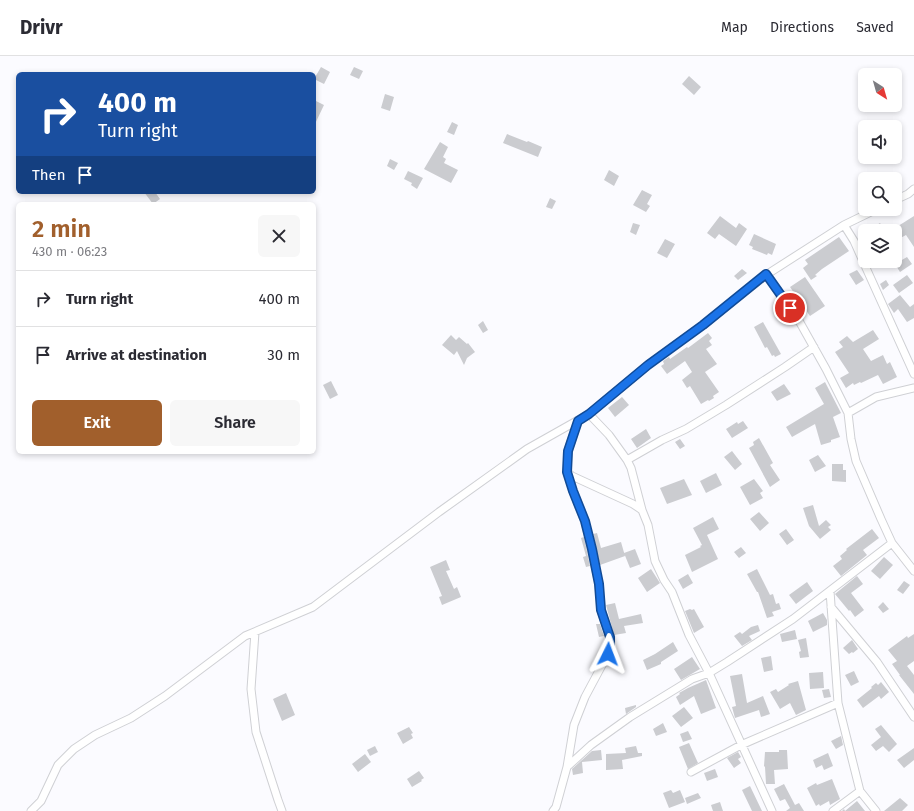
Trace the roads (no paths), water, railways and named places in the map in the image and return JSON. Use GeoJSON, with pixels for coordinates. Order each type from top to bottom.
{"type":"FeatureCollection","features":[{"type":"Feature","properties":{"kind":"street"},"geometry":{"type":"LineString","coordinates":[[902,197],[914,189]]}},
{"type":"Feature","properties":{"kind":"street"},"geometry":{"type":"LineString","coordinates":[[31,811],[41,801],[58,765],[74,749],[95,735],[132,718],[165,696],[245,636],[313,607],[439,512],[527,449],[589,414],[648,365],[703,325],[766,274],[844,225],[863,216]]}},
{"type":"Feature","properties":{"kind":"street"},"geometry":{"type":"LineString","coordinates":[[844,225],[854,241],[914,374]]}},
{"type":"Feature","properties":{"kind":"street"},"geometry":{"type":"LineString","coordinates":[[766,274],[798,319],[848,413],[851,439],[856,460],[892,543],[914,571]]}},
{"type":"Feature","properties":{"kind":"street"},"geometry":{"type":"LineString","coordinates":[[627,460],[713,413],[814,347]]}},
{"type":"Feature","properties":{"kind":"street"},"geometry":{"type":"LineString","coordinates":[[848,413],[876,397],[914,388]]}},
{"type":"Feature","properties":{"kind":"street"},"geometry":{"type":"LineString","coordinates":[[589,414],[609,435],[631,468],[642,510],[648,525],[655,561],[672,592],[689,635],[710,673],[741,745],[772,811]]}},
{"type":"Feature","properties":{"kind":"street"},"geometry":{"type":"LineString","coordinates":[[553,811],[556,807],[567,767],[574,725],[585,697],[608,654],[610,646],[610,637],[601,610],[599,584],[585,521],[567,472],[568,451],[578,421]]}},
{"type":"Feature","properties":{"kind":"street"},"geometry":{"type":"LineString","coordinates":[[567,472],[572,476],[633,504],[642,510]]}},
{"type":"Feature","properties":{"kind":"street"},"geometry":{"type":"LineString","coordinates":[[567,767],[591,745],[630,717],[692,679],[710,673],[793,619],[892,543]]}},
{"type":"Feature","properties":{"kind":"street"},"geometry":{"type":"LineString","coordinates":[[830,591],[838,703],[860,791],[876,811]]}},
{"type":"Feature","properties":{"kind":"street"},"geometry":{"type":"LineString","coordinates":[[831,607],[877,662],[914,717]]}},
{"type":"Feature","properties":{"kind":"street"},"geometry":{"type":"LineString","coordinates":[[255,632],[251,689],[256,732],[282,811]]}},
{"type":"Feature","properties":{"kind":"street"},"geometry":{"type":"LineString","coordinates":[[691,772],[741,745],[838,703]]}},
{"type":"Feature","properties":{"kind":"street"},"geometry":{"type":"LineString","coordinates":[[833,811],[860,791]]}}]}
